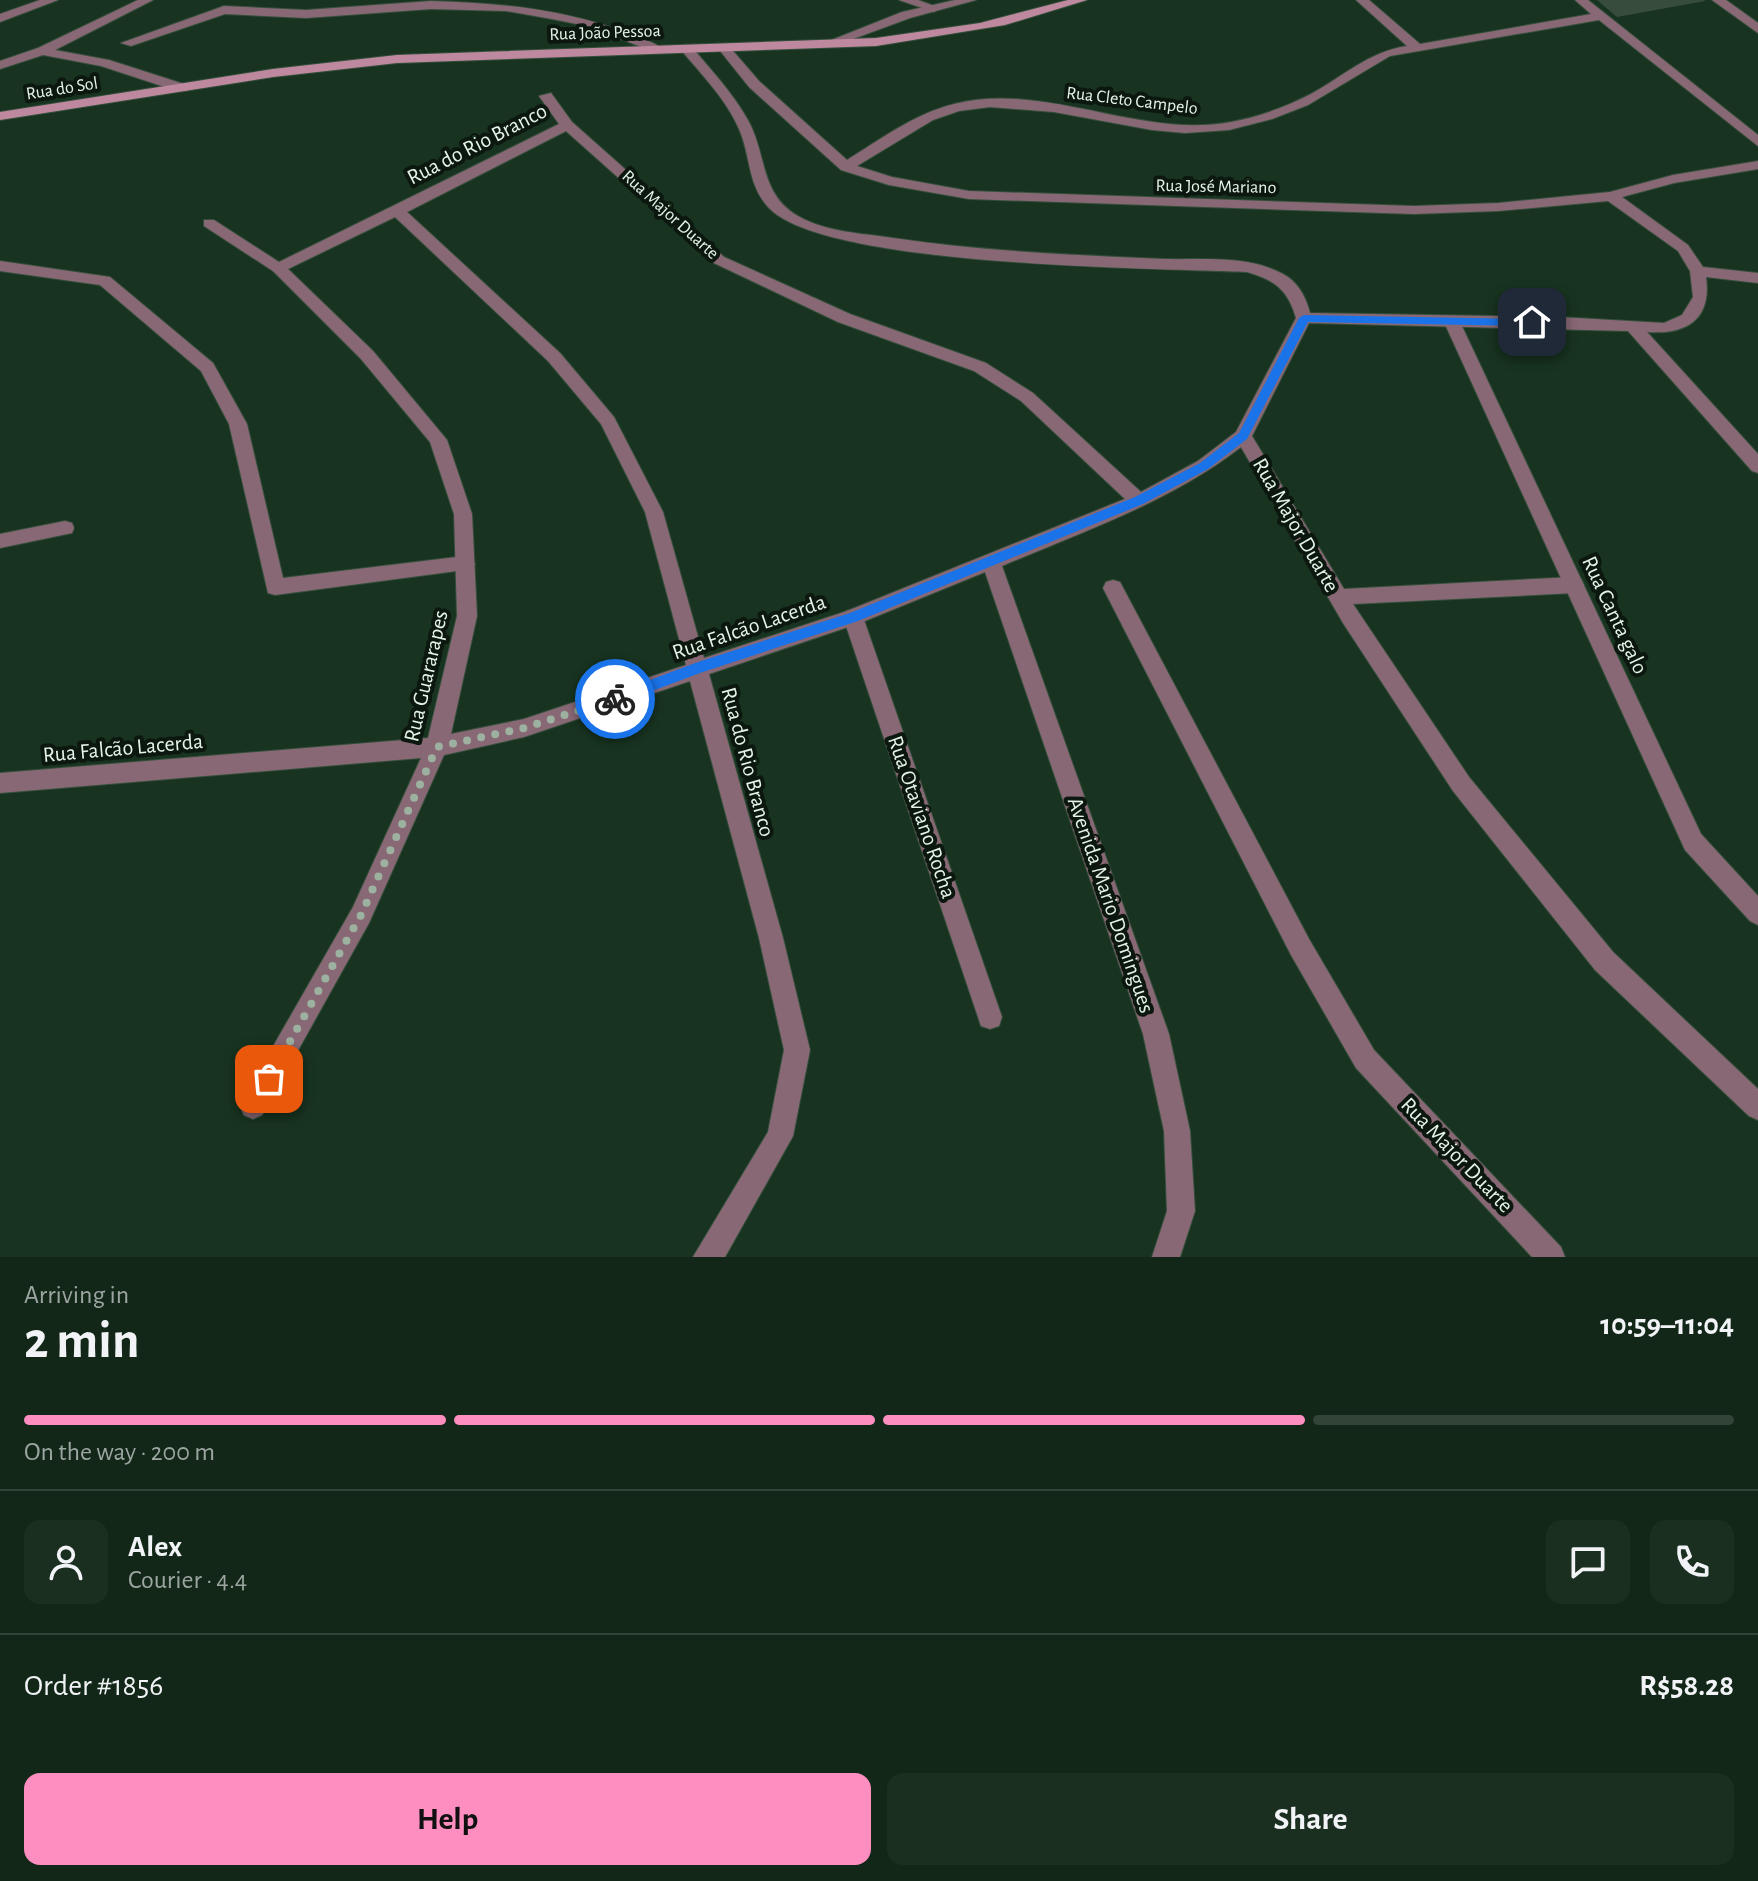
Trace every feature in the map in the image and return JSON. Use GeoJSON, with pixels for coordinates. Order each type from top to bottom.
{"type":"FeatureCollection","features":[{"type":"Feature","properties":{"kind":"main road","name":"Rua João Pessoa"},"geometry":{"type":"LineString","coordinates":[[129,97],[273,73],[397,59],[830,43],[947,34],[1022,19],[1081,0]]}},
{"type":"Feature","properties":{"kind":"main road","name":"Rua do Sol"},"geometry":{"type":"LineString","coordinates":[[0,116],[129,97]]}},
{"type":"Feature","properties":{"kind":"street"},"geometry":{"type":"LineString","coordinates":[[0,18],[52,0]]}},
{"type":"Feature","properties":{"kind":"street"},"geometry":{"type":"LineString","coordinates":[[0,65],[42,51],[147,0]]}},
{"type":"Feature","properties":{"kind":"street"},"geometry":{"type":"LineString","coordinates":[[905,0],[934,8]]}},
{"type":"Feature","properties":{"kind":"street"},"geometry":{"type":"LineString","coordinates":[[830,43],[879,24],[970,0]]}},
{"type":"Feature","properties":{"kind":"street"},"geometry":{"type":"LineString","coordinates":[[1362,0],[1416,47]]}},
{"type":"Feature","properties":{"kind":"street"},"geometry":{"type":"LineString","coordinates":[[1581,0],[1758,142]]}},
{"type":"Feature","properties":{"kind":"street"},"geometry":{"type":"LineString","coordinates":[[1718,0],[1758,29]]}},
{"type":"Feature","properties":{"kind":"street"},"geometry":{"type":"LineString","coordinates":[[127,43],[224,10],[306,14],[395,4],[506,7],[590,23],[657,49]]}},
{"type":"Feature","properties":{"kind":"street","name":"Rua Cleto Campelo"},"geometry":{"type":"LineString","coordinates":[[846,167],[925,119],[955,107],[989,102],[1013,103],[1154,125],[1215,128],[1265,117],[1315,97],[1366,61],[1416,47],[1601,16]]}},
{"type":"Feature","properties":{"kind":"street","name":"Rua José Mariano"},"geometry":{"type":"LineString","coordinates":[[723,47],[754,84],[846,167],[889,181],[940,191],[1051,201],[1414,210],[1498,207],[1611,196],[1703,173],[1758,165]]}},
{"type":"Feature","properties":{"kind":"street"},"geometry":{"type":"LineString","coordinates":[[686,48],[735,109],[749,134],[753,164],[763,192],[781,211],[809,229],[922,249],[984,255],[1248,267],[1275,275],[1289,284],[1299,296],[1304,318],[1665,328],[1688,319],[1701,297],[1698,271],[1683,248],[1611,196]]}},
{"type":"Feature","properties":{"kind":"street"},"geometry":{"type":"LineString","coordinates":[[42,51],[104,63],[182,88]]}},
{"type":"Feature","properties":{"kind":"street","name":"Rua Major Duarte"},"geometry":{"type":"LineString","coordinates":[[546,96],[567,125],[719,260],[844,318],[980,367],[1027,397],[1139,501]]}},
{"type":"Feature","properties":{"kind":"street","name":"Rua do Rio Branco"},"geometry":{"type":"LineString","coordinates":[[567,125],[397,211],[554,357],[608,421],[654,512],[771,938],[797,1050],[780,1136],[721,1240],[707,1257]]}},
{"type":"Feature","properties":{"kind":"street"},"geometry":{"type":"LineString","coordinates":[[278,268],[397,211]]}},
{"type":"Feature","properties":{"kind":"street","name":"Rua Guararapes"},"geometry":{"type":"LineString","coordinates":[[209,223],[278,268],[367,355],[438,440],[463,514],[467,616],[437,747],[361,915],[253,1106]]}},
{"type":"Feature","properties":{"kind":"street"},"geometry":{"type":"LineString","coordinates":[[0,266],[105,281],[207,367],[238,424],[275,587],[465,564]]}},
{"type":"Feature","properties":{"kind":"street"},"geometry":{"type":"LineString","coordinates":[[1698,271],[1758,278]]}},
{"type":"Feature","properties":{"kind":"street","name":"Rua Major Duarte"},"geometry":{"type":"LineString","coordinates":[[1304,318],[1243,436],[1338,597],[1461,784],[1594,950],[1758,1107]]}},
{"type":"Feature","properties":{"kind":"street","name":"Rua Canta galo"},"geometry":{"type":"LineString","coordinates":[[1452,322],[1693,842],[1758,913]]}},
{"type":"Feature","properties":{"kind":"street"},"geometry":{"type":"LineString","coordinates":[[1632,326],[1758,466]]}},
{"type":"Feature","properties":{"kind":"street","name":"Rua Falcão Lacerda"},"geometry":{"type":"LineString","coordinates":[[0,783],[437,747],[524,728],[853,617],[991,562],[1139,501],[1204,466],[1243,436]]}},
{"type":"Feature","properties":{"kind":"street"},"geometry":{"type":"LineString","coordinates":[[0,541],[65,528]]}},
{"type":"Feature","properties":{"kind":"street","name":"Avenida Mario Domingues"},"geometry":{"type":"LineString","coordinates":[[991,562],[1156,1034],[1177,1131],[1181,1211],[1166,1257]]}},
{"type":"Feature","properties":{"kind":"street"},"geometry":{"type":"LineString","coordinates":[[1338,597],[1574,585]]}},
{"type":"Feature","properties":{"kind":"street","name":"Rua Major Duarte"},"geometry":{"type":"LineString","coordinates":[[1113,588],[1300,947],[1365,1059],[1551,1257]]}},
{"type":"Feature","properties":{"kind":"street","name":"Rua Otaviano Rocha"},"geometry":{"type":"LineString","coordinates":[[853,617],[990,1017]]}},
{"type":"Feature","properties":{"kind":"green space"},"geometry":{"type":"Polygon","coordinates":[[[1597,0],[1704,0],[1705,1],[1617,17],[1597,0]]]}},
{"type":"Feature","properties":{"kind":"way so far"},"geometry":{"type":"LineString","coordinates":[[269,1079],[361,915],[437,747],[524,728],[615,699]]}},
{"type":"Feature","properties":{"kind":"route"},"geometry":{"type":"LineString","coordinates":[[615,699],[853,617],[1139,501],[1204,466],[1243,436],[1304,318],[1532,322]]}}]}
